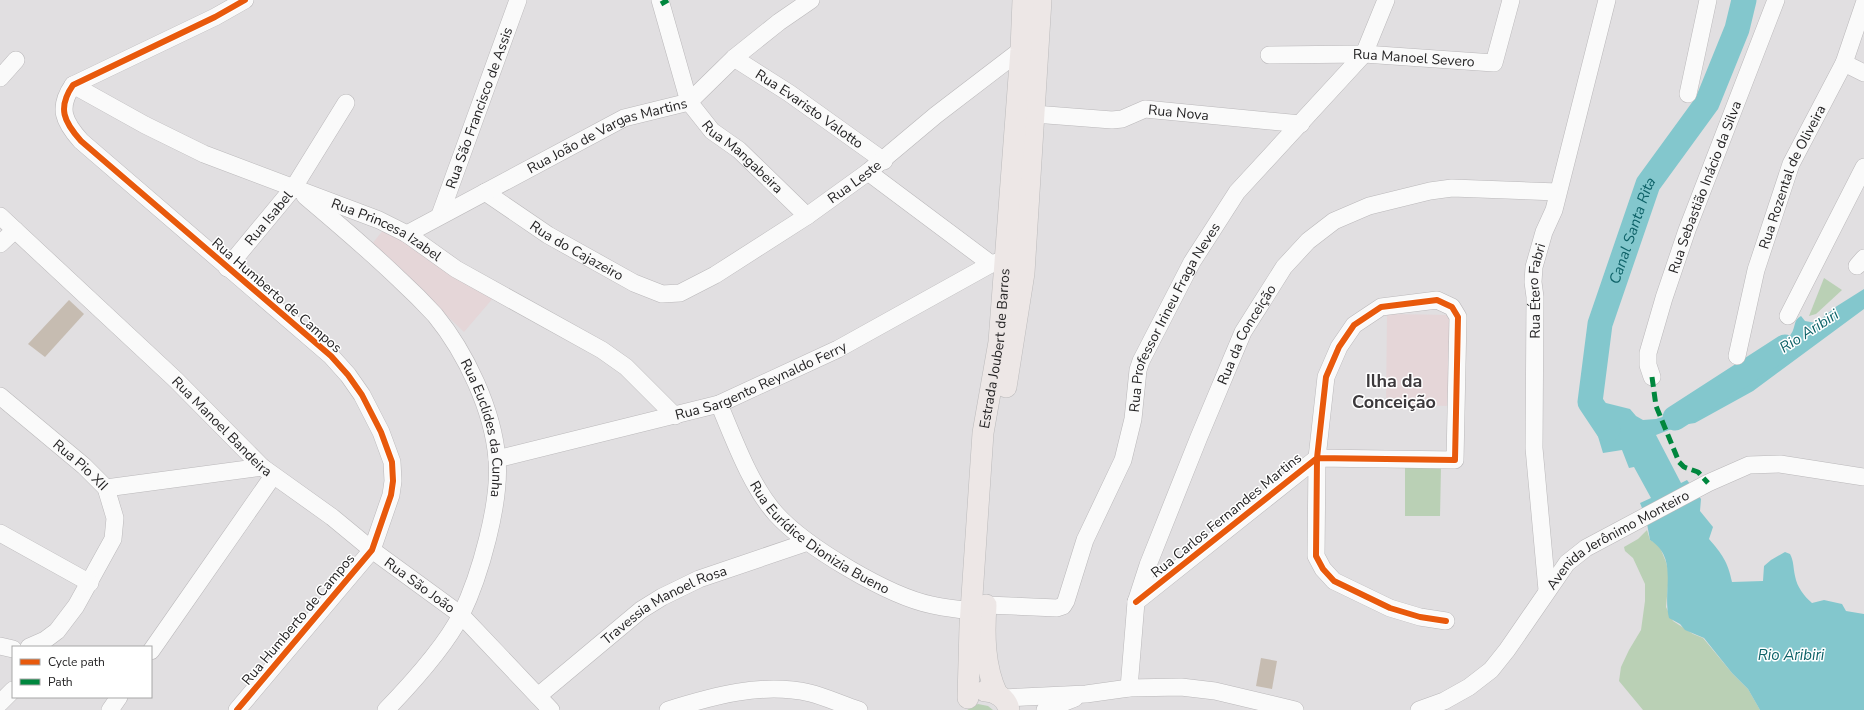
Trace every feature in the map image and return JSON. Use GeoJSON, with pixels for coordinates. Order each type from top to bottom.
{"type":"FeatureCollection","features":[{"type":"Feature","properties":{"kind":"main road","name":"Estrada Joubert de Barros"},"geometry":{"type":"LineString","coordinates":[[1003,701],[988,667],[984,629],[978,608],[983,433],[999,342],[999,262],[1021,50],[1023,0]]}},
{"type":"Feature","properties":{"kind":"main road","name":"Estrada Joubert de Barros"},"geometry":{"type":"LineString","coordinates":[[965,704],[978,608],[994,457],[1013,350],[1024,273],[1040,0]]}},
{"type":"Feature","properties":{"kind":"main road"},"geometry":{"type":"LineString","coordinates":[[965,704],[977,692],[987,691],[1003,701]]}},
{"type":"Feature","properties":{"kind":"street"},"geometry":{"type":"LineString","coordinates":[[73,85],[214,17],[245,0]]}},
{"type":"Feature","properties":{"kind":"street","name":"Rua São Francisco de Assis"},"geometry":{"type":"LineString","coordinates":[[440,215],[518,0]]}},
{"type":"Feature","properties":{"kind":"street","name":"Rua Mangabeira"},"geometry":{"type":"LineString","coordinates":[[660,0],[689,102],[712,131],[739,150],[807,216]]}},
{"type":"Feature","properties":{"kind":"street","name":"Rua João de Vargas Martins"},"geometry":{"type":"LineString","coordinates":[[407,234],[624,118],[689,102],[734,58],[778,22],[811,0]]}},
{"type":"Feature","properties":{"kind":"street","name":"Rua Professor Irineu Fraga Neves"},"geometry":{"type":"LineString","coordinates":[[978,608],[1057,608],[1063,606],[1066,601],[1085,540],[1123,460],[1133,420],[1138,370],[1159,324],[1192,262],[1237,192],[1364,54],[1386,0]]}},
{"type":"Feature","properties":{"kind":"street","name":"Rua Manoel Severo"},"geometry":{"type":"LineString","coordinates":[[1269,55],[1364,54],[1494,63],[1511,0]]}},
{"type":"Feature","properties":{"kind":"street","name":"Rua Étero Fabri"},"geometry":{"type":"LineString","coordinates":[[1547,590],[1534,448],[1534,267],[1544,232],[1554,210],[1607,0]]}},
{"type":"Feature","properties":{"kind":"street"},"geometry":{"type":"LineString","coordinates":[[1688,94],[1708,0]]}},
{"type":"Feature","properties":{"kind":"street","name":"Rua Sebastião Inácio da Silva"},"geometry":{"type":"LineString","coordinates":[[1652,377],[1648,365],[1648,353],[1673,271],[1776,0]]}},
{"type":"Feature","properties":{"kind":"street","name":"Rua Rozental de Oliveira"},"geometry":{"type":"LineString","coordinates":[[1737,356],[1756,270],[1791,164],[1844,63],[1864,4]]}},
{"type":"Feature","properties":{"kind":"street","name":"Rua Leste"},"geometry":{"type":"LineString","coordinates":[[675,294],[698,286],[807,216],[884,161],[936,115],[1021,50]]}},
{"type":"Feature","properties":{"kind":"street","name":"Rua Evaristo Valotto"},"geometry":{"type":"LineString","coordinates":[[734,58],[789,93],[884,161]]}},
{"type":"Feature","properties":{"kind":"street"},"geometry":{"type":"LineString","coordinates":[[0,78],[16,60]]}},
{"type":"Feature","properties":{"kind":"street"},"geometry":{"type":"LineString","coordinates":[[1844,63],[1864,73]]}},
{"type":"Feature","properties":{"kind":"street","name":"Rua Princesa Izabel"},"geometry":{"type":"LineString","coordinates":[[73,85],[145,125],[204,154],[379,220],[407,234],[456,269],[602,350],[626,367],[675,416]]}},
{"type":"Feature","properties":{"kind":"street","name":"Rua Humberto de Campos"},"geometry":{"type":"LineString","coordinates":[[73,85],[67,93],[64,108],[67,123],[72,131],[81,141],[330,356],[348,375],[362,395],[381,432],[392,462],[393,481],[385,514],[372,550],[236,710]]}},
{"type":"Feature","properties":{"kind":"street","name":"Rua Isabel"},"geometry":{"type":"LineString","coordinates":[[228,268],[294,187],[346,103]]}},
{"type":"Feature","properties":{"kind":"street","name":"Rua Nova"},"geometry":{"type":"LineString","coordinates":[[1034,114],[1112,120],[1122,119],[1145,109],[1301,124]]}},
{"type":"Feature","properties":{"kind":"street"},"geometry":{"type":"LineString","coordinates":[[1788,316],[1864,167]]}},
{"type":"Feature","properties":{"kind":"street"},"geometry":{"type":"LineString","coordinates":[[868,172],[999,262]]}},
{"type":"Feature","properties":{"kind":"street","name":"Rua Euclides da Cunha"},"geometry":{"type":"LineString","coordinates":[[294,187],[368,249],[434,315],[468,367],[482,399],[497,458],[497,491],[491,521],[479,566],[461,615],[446,638],[386,710]]}},
{"type":"Feature","properties":{"kind":"street","name":"Rua da Conceição"},"geometry":{"type":"LineString","coordinates":[[1129,688],[1136,602],[1148,565],[1199,436],[1243,332],[1284,267],[1308,241],[1334,221],[1369,206],[1430,191],[1452,188],[1558,192]]}},
{"type":"Feature","properties":{"kind":"street","name":"Rua do Cajazeiro"},"geometry":{"type":"LineString","coordinates":[[485,192],[548,235],[634,283],[662,294],[675,294]]}},
{"type":"Feature","properties":{"kind":"street","name":"Rua Manoel Bandeira"},"geometry":{"type":"LineString","coordinates":[[0,216],[176,380],[268,471],[152,649]]}},
{"type":"Feature","properties":{"kind":"street"},"geometry":{"type":"LineString","coordinates":[[0,244],[15,230]]}},
{"type":"Feature","properties":{"kind":"street","name":"Rua Sargento Reynaldo Ferry"},"geometry":{"type":"LineString","coordinates":[[497,458],[675,416],[719,404],[845,346],[999,262]]}},
{"type":"Feature","properties":{"kind":"street","name":"Rua Carlos Fernandes Martins"},"geometry":{"type":"LineString","coordinates":[[1136,602],[1318,458],[1455,460],[1458,317],[1452,307],[1437,300],[1381,307],[1354,325],[1339,347],[1326,377],[1318,458]]}},
{"type":"Feature","properties":{"kind":"street","name":"Rua Pio XII"},"geometry":{"type":"LineString","coordinates":[[0,396],[84,466],[106,488],[115,518],[113,539],[76,606],[57,630],[45,640],[31,646]]}},
{"type":"Feature","properties":{"kind":"street","name":"Rua Eurídice Dionizia Bueno"},"geometry":{"type":"LineString","coordinates":[[719,404],[749,473],[776,514],[808,542],[886,589],[931,605],[978,608]]}},
{"type":"Feature","properties":{"kind":"street"},"geometry":{"type":"LineString","coordinates":[[1318,458],[1316,556],[1323,570],[1334,581],[1390,608],[1420,617],[1446,621]]}},
{"type":"Feature","properties":{"kind":"street","name":"Avenida Jerônimo Monteiro"},"geometry":{"type":"LineString","coordinates":[[1419,710],[1444,701],[1469,687],[1492,670],[1567,563],[1586,548],[1638,520],[1702,487],[1750,466],[1780,464],[1864,477]]}},
{"type":"Feature","properties":{"kind":"street"},"geometry":{"type":"LineString","coordinates":[[106,488],[268,471]]}},
{"type":"Feature","properties":{"kind":"street","name":"Rua São João"},"geometry":{"type":"LineString","coordinates":[[268,471],[332,517],[372,550],[461,615],[551,710]]}},
{"type":"Feature","properties":{"kind":"street"},"geometry":{"type":"LineString","coordinates":[[0,533],[90,583]]}},
{"type":"Feature","properties":{"kind":"street","name":"Travessia Manoel Rosa"},"geometry":{"type":"LineString","coordinates":[[538,696],[641,610],[662,597],[699,579],[808,542]]}},
{"type":"Feature","properties":{"kind":"street"},"geometry":{"type":"LineString","coordinates":[[0,646],[12,649]]}},
{"type":"Feature","properties":{"kind":"street"},"geometry":{"type":"LineString","coordinates":[[1003,701],[1086,694],[1129,688],[1181,687],[1215,691],[1289,709]]}},
{"type":"Feature","properties":{"kind":"street"},"geometry":{"type":"LineString","coordinates":[[668,710],[727,693],[759,690],[809,693],[859,710]]}},
{"type":"Feature","properties":{"kind":"street"},"geometry":{"type":"LineString","coordinates":[[0,703],[12,691]]}},
{"type":"Feature","properties":{"kind":"street"},"geometry":{"type":"LineString","coordinates":[[1048,709],[1086,694]]}},
{"type":"Feature","properties":{"kind":"street"},"geometry":{"type":"LineString","coordinates":[[110,710],[118,698]]}},
{"type":"Feature","properties":{"kind":"shaded area"},"geometry":{"type":"Polygon","coordinates":[[[384,229],[494,297],[464,332],[372,244],[384,229]]]}},
{"type":"Feature","properties":{"kind":"shaded area"},"geometry":{"type":"Polygon","coordinates":[[[1387,314],[1454,315],[1452,406],[1386,405],[1387,314]]]}},
{"type":"Feature","properties":{"kind":"green space"},"geometry":{"type":"Polygon","coordinates":[[[1824,278],[1842,290],[1816,314],[1809,316],[1824,278]]]}},
{"type":"Feature","properties":{"kind":"green space"},"geometry":{"type":"Polygon","coordinates":[[[1405,468],[1441,468],[1440,516],[1405,516],[1405,468]]]}},
{"type":"Feature","properties":{"kind":"green space"},"geometry":{"type":"Polygon","coordinates":[[[1647,530],[1650,540],[1659,545],[1666,562],[1669,574],[1666,607],[1673,621],[1693,634],[1703,638],[1732,673],[1748,689],[1760,710],[1643,710],[1619,681],[1621,667],[1641,630],[1645,601],[1645,584],[1633,558],[1625,551],[1624,547],[1638,539],[1647,530]]]}},
{"type":"Feature","properties":{"kind":"green space"},"geometry":{"type":"Polygon","coordinates":[[[978,704],[988,706],[993,710],[967,710],[978,704]]]}},
{"type":"Feature","properties":{"kind":"water","name":"Rio Aribiri"},"geometry":{"type":"Polygon","coordinates":[[[1864,289],[1864,309],[1753,391],[1695,423],[1682,425],[1656,435],[1681,483],[1687,480],[1701,499],[1700,511],[1713,527],[1709,539],[1724,559],[1729,569],[1732,582],[1763,581],[1764,566],[1785,552],[1790,554],[1799,588],[1812,603],[1824,600],[1842,604],[1846,611],[1864,614],[1864,710],[1760,710],[1748,689],[1732,673],[1704,638],[1685,630],[1680,624],[1669,618],[1667,608],[1667,565],[1659,547],[1650,540],[1646,518],[1640,503],[1651,498],[1634,467],[1629,468],[1622,450],[1603,453],[1587,400],[1598,401],[1630,409],[1636,416],[1643,420],[1656,419],[1678,412],[1731,387],[1733,374],[1745,373],[1749,371],[1769,356],[1791,334],[1798,318],[1801,316],[1805,321],[1816,323],[1837,306],[1864,289]]]}},
{"type":"Feature","properties":{"kind":"building"},"geometry":{"type":"Polygon","coordinates":[[[69,300],[84,314],[45,357],[28,344],[69,300]]]}},
{"type":"Feature","properties":{"kind":"building"},"geometry":{"type":"Polygon","coordinates":[[[1261,658],[1277,661],[1272,689],[1256,686],[1261,658]]]}},
{"type":"Feature","properties":{"kind":"waterway","name":"Canal Santa Rita"},"geometry":{"type":"LineString","coordinates":[[1608,429],[1590,402],[1600,324],[1648,184],[1707,103],[1737,29],[1744,0]]}},
{"type":"Feature","properties":{"kind":"waterway","name":"Rio Aribiri"},"geometry":{"type":"LineString","coordinates":[[1675,418],[1785,347]]}},
{"type":"Feature","properties":{"kind":"marked path"},"geometry":{"type":"LineString","coordinates":[[661,4],[668,0]]}},
{"type":"Feature","properties":{"kind":"marked path"},"geometry":{"type":"LineString","coordinates":[[1652,377],[1656,406],[1679,462],[1684,467],[1698,472],[1708,483]]}},
{"type":"Feature","properties":{"kind":"cycle path"},"geometry":{"type":"LineString","coordinates":[[237,710],[372,550],[391,495],[393,481],[392,462],[381,432],[362,395],[348,375],[331,356],[81,141],[70,127],[64,108],[68,93],[73,85],[215,17],[245,0]]}},
{"type":"Feature","properties":{"kind":"cycle path"},"geometry":{"type":"LineString","coordinates":[[1136,602],[1317,458],[1455,460],[1458,317],[1452,307],[1437,300],[1381,307],[1354,325],[1339,347],[1326,377],[1317,458],[1316,556],[1323,569],[1334,581],[1390,608],[1420,617],[1446,621]]}},
{"type":"Feature","properties":{"kind":"district","name":"Ilha da Conceição"},"geometry":{"type":"Point","coordinates":[1394,391]}}]}
